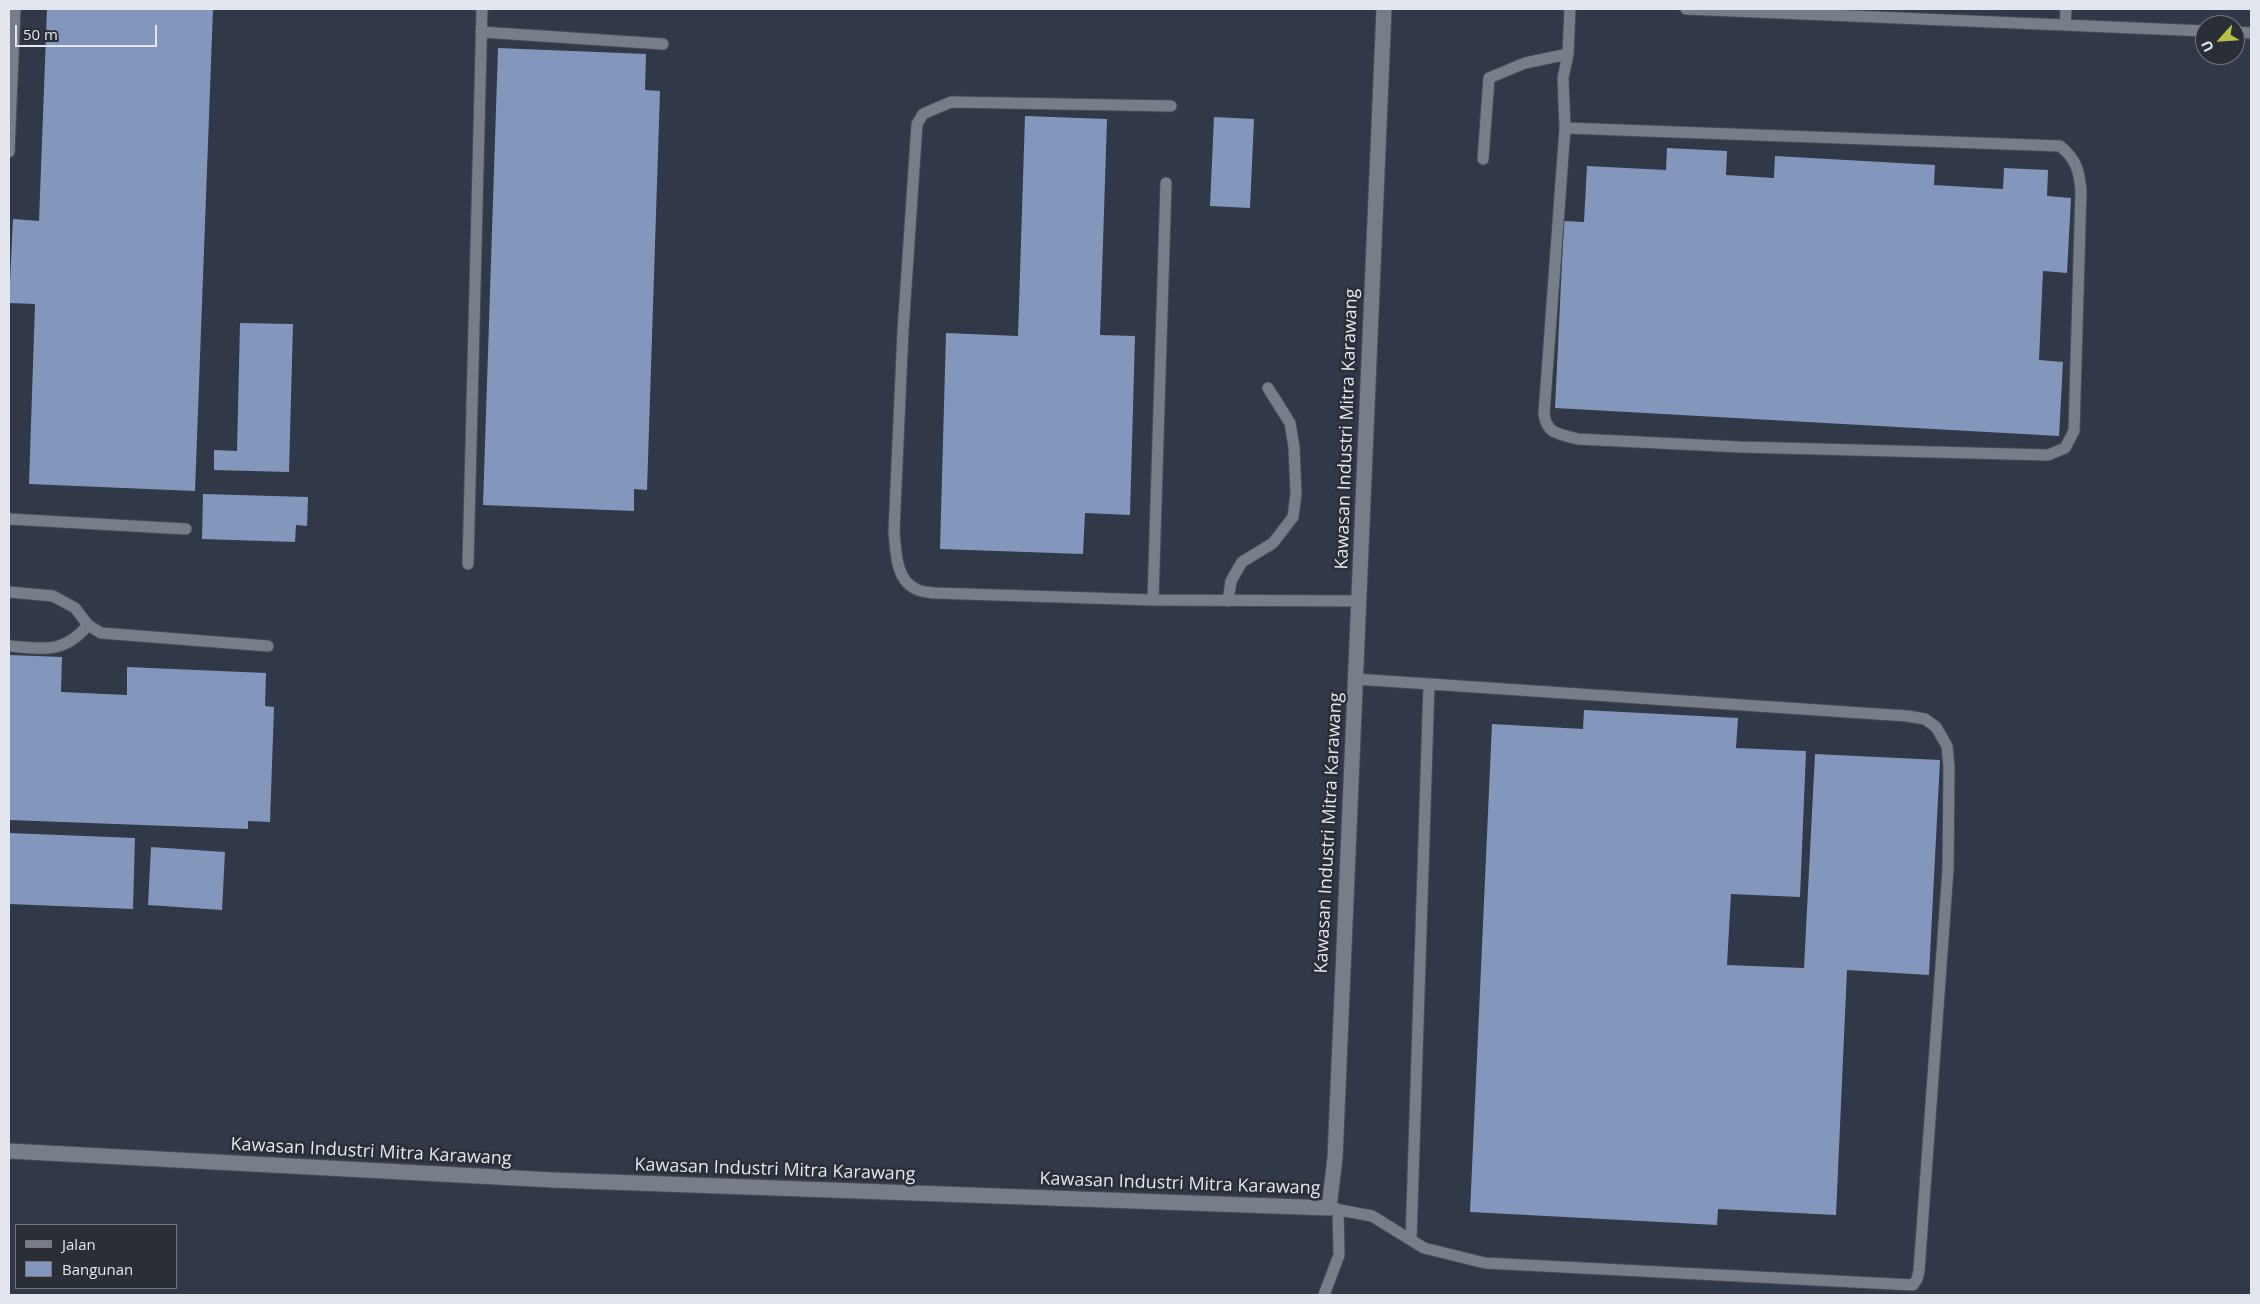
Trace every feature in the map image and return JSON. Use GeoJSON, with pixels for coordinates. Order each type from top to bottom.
{"type":"FeatureCollection","features":[{"type":"Feature","properties":{"kind":"street","name":"Kawasan Industri Mitra Karawang"},"geometry":{"type":"LineString","coordinates":[[9,1152],[552,1180],[1333,1209],[1384,9]]}},
{"type":"Feature","properties":{"kind":"lane"},"geometry":{"type":"LineString","coordinates":[[9,152],[15,9]]}},
{"type":"Feature","properties":{"kind":"lane"},"geometry":{"type":"LineString","coordinates":[[468,564],[482,9]]}},
{"type":"Feature","properties":{"kind":"lane"},"geometry":{"type":"LineString","coordinates":[[1565,128],[2060,146],[2072,156],[2078,167],[2081,190],[2074,431],[2065,448],[2048,455],[1740,448],[1578,439],[1553,433],[1546,424],[1544,414],[1565,128],[1564,78],[1568,54],[1570,9]]}},
{"type":"Feature","properties":{"kind":"lane"},"geometry":{"type":"LineString","coordinates":[[1686,9],[2195,31]]}},
{"type":"Feature","properties":{"kind":"lane"},"geometry":{"type":"LineString","coordinates":[[2064,24],[2066,9]]}},
{"type":"Feature","properties":{"kind":"lane"},"geometry":{"type":"LineString","coordinates":[[482,32],[663,44]]}},
{"type":"Feature","properties":{"kind":"lane"},"geometry":{"type":"LineString","coordinates":[[1483,159],[1489,78],[1525,63],[1568,54]]}},
{"type":"Feature","properties":{"kind":"lane"},"geometry":{"type":"LineString","coordinates":[[1171,106],[950,102],[923,114],[917,124],[902,331],[894,531],[896,560],[902,576],[911,586],[919,591],[934,594],[1153,600],[1359,601]]}},
{"type":"Feature","properties":{"kind":"lane"},"geometry":{"type":"LineString","coordinates":[[1153,600],[1166,183]]}},
{"type":"Feature","properties":{"kind":"lane"},"geometry":{"type":"LineString","coordinates":[[1228,601],[1231,581],[1242,562],[1273,543],[1293,517],[1296,494],[1294,447],[1290,423],[1268,388]]}},
{"type":"Feature","properties":{"kind":"lane"},"geometry":{"type":"LineString","coordinates":[[9,519],[186,529]]}},
{"type":"Feature","properties":{"kind":"lane"},"geometry":{"type":"LineString","coordinates":[[9,592],[53,596],[75,608],[88,625],[101,633],[268,646]]}},
{"type":"Feature","properties":{"kind":"lane"},"geometry":{"type":"LineString","coordinates":[[9,646],[39,648],[66,645],[78,637],[88,625]]}},
{"type":"Feature","properties":{"kind":"lane"},"geometry":{"type":"LineString","coordinates":[[1324,1295],[1339,1255],[1333,1209],[1372,1216],[1392,1226],[1424,1248],[1485,1263],[1913,1285],[1919,1271],[1948,869],[1949,767],[1947,746],[1936,727],[1925,719],[1897,715],[1355,679]]}},
{"type":"Feature","properties":{"kind":"lane"},"geometry":{"type":"LineString","coordinates":[[1411,1240],[1429,684]]}},
{"type":"Feature","properties":{"kind":"shaded area"},"geometry":{"type":"Polygon","coordinates":[[[9,9],[2251,9],[2251,1295],[9,1295],[9,9]]]}},
{"type":"Feature","properties":{"kind":"building"},"geometry":{"type":"Polygon","coordinates":[[[47,9],[213,9],[195,491],[29,484],[35,304],[9,303],[13,219],[39,221],[47,9]]]}},
{"type":"Feature","properties":{"kind":"building"},"geometry":{"type":"Polygon","coordinates":[[[498,48],[646,54],[645,90],[660,91],[647,490],[634,489],[634,511],[483,505],[498,48]]]}},
{"type":"Feature","properties":{"kind":"building"},"geometry":{"type":"Polygon","coordinates":[[[1025,116],[1107,119],[1100,335],[1135,336],[1130,515],[1085,513],[1083,554],[940,549],[946,333],[1018,336],[1025,116]]]}},
{"type":"Feature","properties":{"kind":"building"},"geometry":{"type":"Polygon","coordinates":[[[1214,117],[1254,119],[1250,208],[1210,206],[1214,117]]]}},
{"type":"Feature","properties":{"kind":"building"},"geometry":{"type":"Polygon","coordinates":[[[1667,148],[1727,151],[1726,175],[1774,178],[1775,156],[1935,165],[1934,185],[2003,189],[2004,168],[2048,170],[2047,196],[2071,198],[2067,273],[2043,271],[2039,360],[2063,362],[2059,436],[1555,408],[1564,221],[1584,222],[1587,166],[1666,170],[1667,148]]]}},
{"type":"Feature","properties":{"kind":"building"},"geometry":{"type":"Polygon","coordinates":[[[240,323],[293,324],[289,472],[214,470],[214,450],[237,451],[240,323]]]}},
{"type":"Feature","properties":{"kind":"building"},"geometry":{"type":"Polygon","coordinates":[[[203,494],[308,497],[307,526],[296,525],[295,542],[202,539],[203,494]]]}},
{"type":"Feature","properties":{"kind":"building"},"geometry":{"type":"Polygon","coordinates":[[[9,655],[62,657],[61,692],[127,695],[127,667],[266,673],[265,706],[274,707],[270,822],[248,821],[248,829],[9,820],[9,655]]]}},
{"type":"Feature","properties":{"kind":"building"},"geometry":{"type":"Polygon","coordinates":[[[1584,710],[1738,718],[1736,748],[1806,751],[1800,897],[1731,894],[1727,965],[1804,968],[1815,754],[1940,760],[1929,975],[1847,970],[1836,1215],[1718,1209],[1717,1225],[1470,1212],[1492,724],[1583,729],[1584,710]]]}},
{"type":"Feature","properties":{"kind":"building"},"geometry":{"type":"Polygon","coordinates":[[[9,833],[135,838],[133,909],[9,904],[9,833]]]}},
{"type":"Feature","properties":{"kind":"building"},"geometry":{"type":"Polygon","coordinates":[[[151,847],[225,852],[222,910],[148,905],[151,847]]]}}]}
